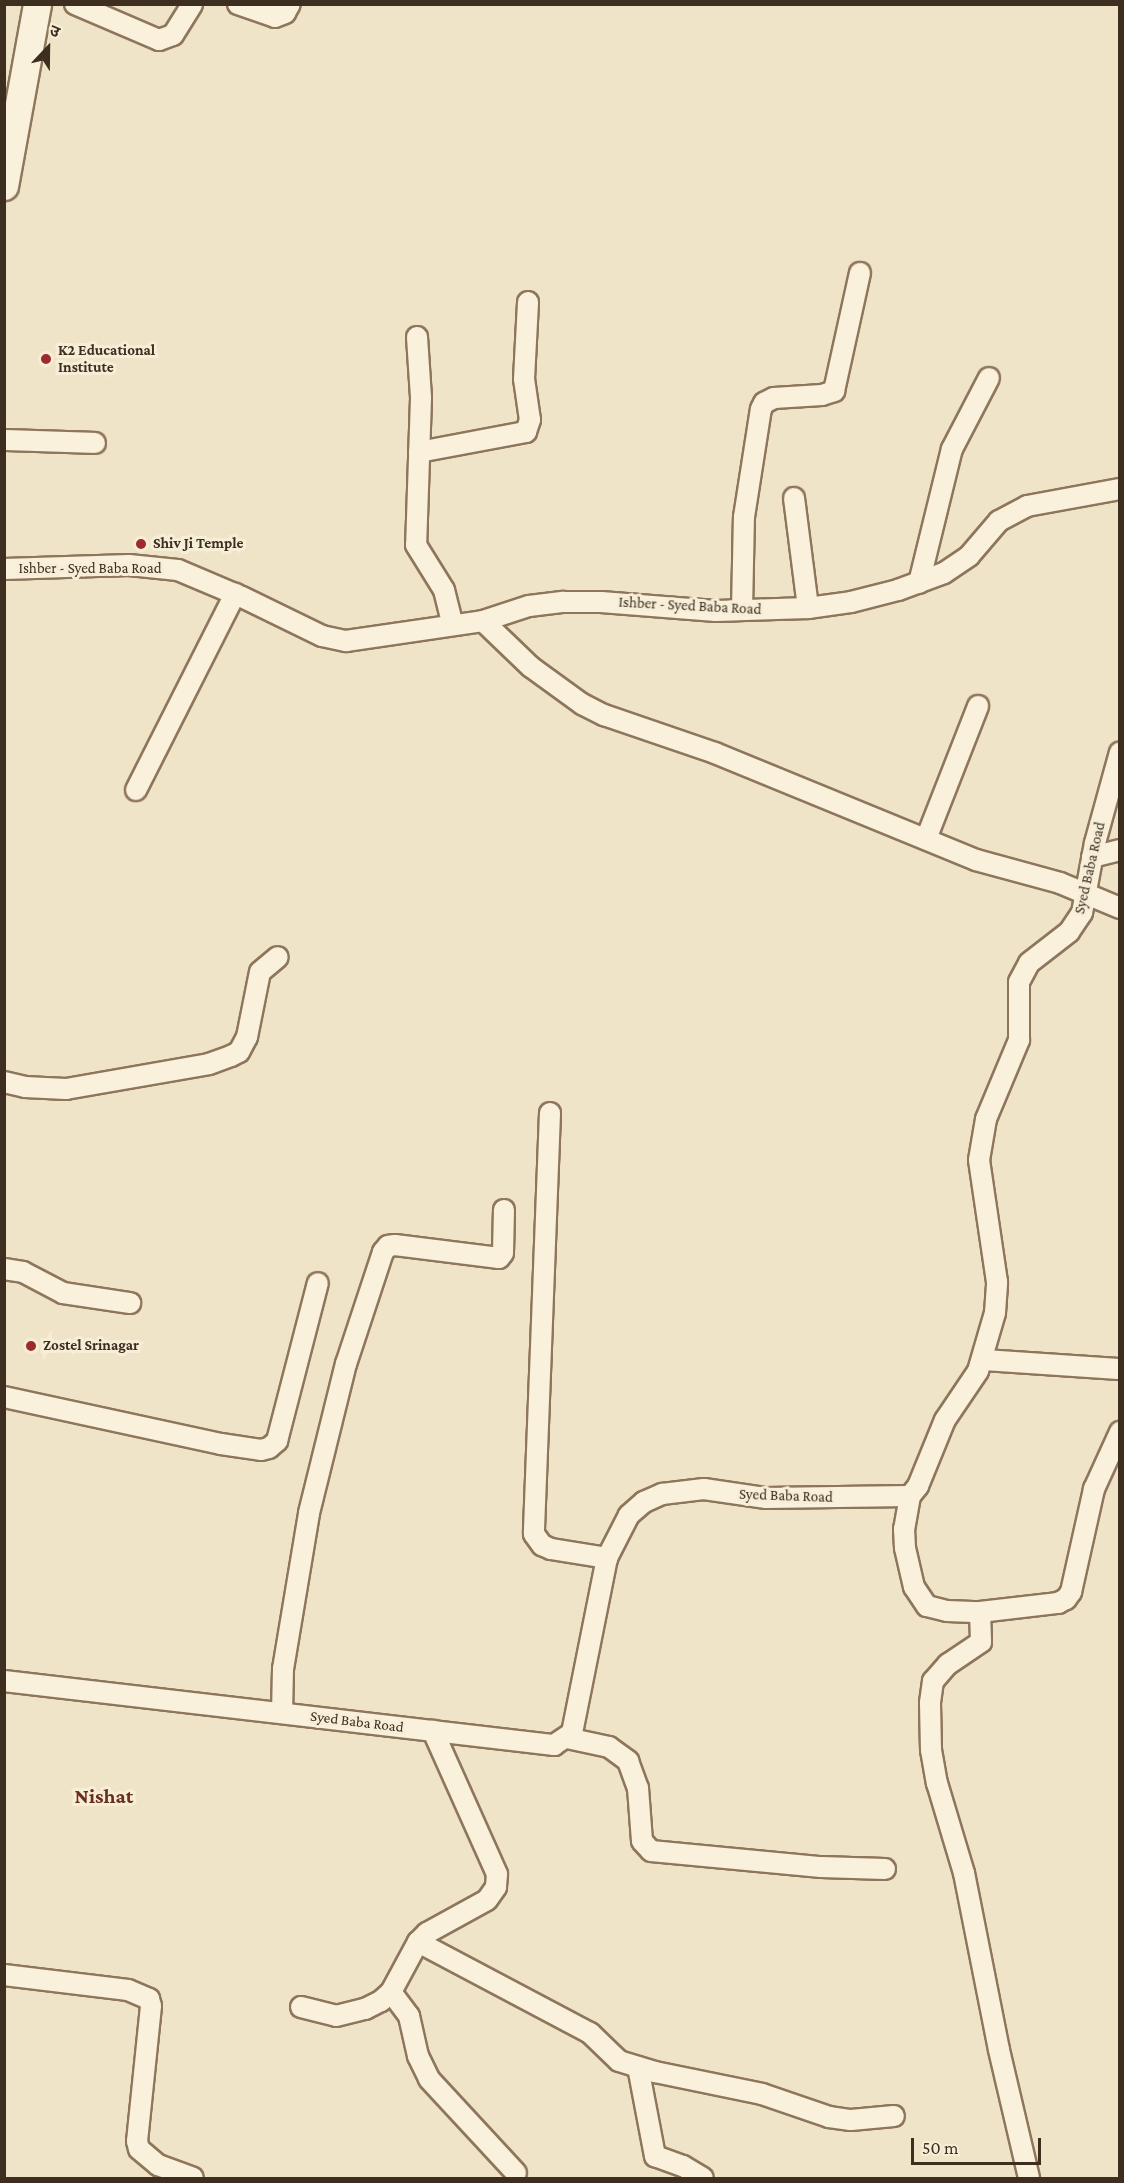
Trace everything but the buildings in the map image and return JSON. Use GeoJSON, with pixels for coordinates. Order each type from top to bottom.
{"type":"FeatureCollection","features":[{"type":"Feature","properties":{"kind":"main road"},"geometry":{"type":"LineString","coordinates":[[4,186],[37,4]]}},
{"type":"Feature","properties":{"kind":"street"},"geometry":{"type":"LineString","coordinates":[[75,4],[159,40],[173,36],[192,4]]}},
{"type":"Feature","properties":{"kind":"street"},"geometry":{"type":"LineString","coordinates":[[238,4],[276,16],[285,13],[290,4]]}},
{"type":"Feature","properties":{"kind":"street"},"geometry":{"type":"LineString","coordinates":[[742,610],[744,517],[761,409],[764,403],[774,398],[834,392],[860,273]]}},
{"type":"Feature","properties":{"kind":"street"},"geometry":{"type":"LineString","coordinates":[[419,452],[526,432],[530,420],[524,380],[528,302]]}},
{"type":"Feature","properties":{"kind":"street"},"geometry":{"type":"LineString","coordinates":[[417,337],[421,398],[416,545],[444,590],[452,623]]}},
{"type":"Feature","properties":{"kind":"street"},"geometry":{"type":"LineString","coordinates":[[919,582],[952,449],[989,378]]}},
{"type":"Feature","properties":{"kind":"street"},"geometry":{"type":"LineString","coordinates":[[4,440],[95,443]]}},
{"type":"Feature","properties":{"kind":"street","name":"Ishber - Syed Baba Road"},"geometry":{"type":"LineString","coordinates":[[4,569],[129,565],[160,567],[199,578],[334,639],[361,639],[452,623],[483,621],[529,606],[564,602],[742,610],[808,608],[850,602],[919,582],[957,566],[999,521],[1017,510],[1119,489]]}},
{"type":"Feature","properties":{"kind":"street"},"geometry":{"type":"LineString","coordinates":[[794,498],[808,608]]}},
{"type":"Feature","properties":{"kind":"street"},"geometry":{"type":"LineString","coordinates":[[136,790],[235,594]]}},
{"type":"Feature","properties":{"kind":"street"},"geometry":{"type":"LineString","coordinates":[[483,621],[531,668],[582,704],[604,715],[715,753],[976,860],[1060,883],[1119,908]]}},
{"type":"Feature","properties":{"kind":"street"},"geometry":{"type":"LineString","coordinates":[[926,839],[978,706]]}},
{"type":"Feature","properties":{"kind":"street","name":"Syed Baba Road"},"geometry":{"type":"LineString","coordinates":[[4,1681],[545,1746],[560,1743],[567,1738],[575,1722],[608,1558],[629,1515],[644,1502],[662,1494],[704,1490],[766,1498],[910,1496],[918,1486],[945,1420],[983,1360],[997,1297],[982,1183],[981,1134],[1019,1040],[1019,982],[1022,972],[1076,924],[1082,913],[1092,857],[1119,752]]}},
{"type":"Feature","properties":{"kind":"street"},"geometry":{"type":"LineString","coordinates":[[1092,857],[1119,850]]}},
{"type":"Feature","properties":{"kind":"street"},"geometry":{"type":"LineString","coordinates":[[4,1082],[25,1087],[66,1089],[209,1064],[231,1056],[244,1045],[248,1037],[260,972],[278,957]]}},
{"type":"Feature","properties":{"kind":"street"},"geometry":{"type":"LineString","coordinates":[[550,1113],[534,1533],[542,1545],[551,1549],[608,1558]]}},
{"type":"Feature","properties":{"kind":"street"},"geometry":{"type":"LineString","coordinates":[[282,1713],[282,1669],[309,1513],[346,1364],[383,1252],[388,1246],[395,1245],[499,1258],[502,1253],[504,1210]]}},
{"type":"Feature","properties":{"kind":"street"},"geometry":{"type":"LineString","coordinates":[[4,1269],[23,1272],[63,1293],[130,1303]]}},
{"type":"Feature","properties":{"kind":"street"},"geometry":{"type":"LineString","coordinates":[[4,1397],[212,1443],[269,1448],[277,1441],[318,1283]]}},
{"type":"Feature","properties":{"kind":"street"},"geometry":{"type":"LineString","coordinates":[[983,1360],[1119,1369]]}},
{"type":"Feature","properties":{"kind":"street"},"geometry":{"type":"LineString","coordinates":[[910,1496],[904,1529],[905,1548],[914,1587],[919,1598],[934,1609],[980,1612],[1058,1603],[1070,1596],[1094,1489],[1119,1432]]}},
{"type":"Feature","properties":{"kind":"street"},"geometry":{"type":"LineString","coordinates":[[980,1612],[981,1641],[948,1664],[933,1681],[930,1703],[931,1750],[937,1783],[964,1873],[999,2050],[1029,2178]]}},
{"type":"Feature","properties":{"kind":"street"},"geometry":{"type":"LineString","coordinates":[[301,2007],[325,2015],[345,2015],[381,2001],[391,1992],[418,1942],[427,1933],[487,1900],[498,1883],[497,1874],[433,1731]]}},
{"type":"Feature","properties":{"kind":"street"},"geometry":{"type":"LineString","coordinates":[[567,1738],[609,1748],[628,1761],[638,1788],[642,1841],[651,1851],[822,1867],[885,1869]]}},
{"type":"Feature","properties":{"kind":"street"},"geometry":{"type":"LineString","coordinates":[[418,1942],[590,2033],[615,2059],[638,2067],[753,2092],[839,2119],[894,2116]]}},
{"type":"Feature","properties":{"kind":"street"},"geometry":{"type":"LineString","coordinates":[[4,1975],[128,1990],[148,1999],[150,2006],[137,2140],[139,2149],[158,2165],[193,2178]]}},
{"type":"Feature","properties":{"kind":"street"},"geometry":{"type":"LineString","coordinates":[[391,1992],[409,2016],[418,2056],[429,2079],[516,2173]]}},
{"type":"Feature","properties":{"kind":"street"},"geometry":{"type":"LineString","coordinates":[[638,2067],[655,2156],[683,2166],[703,2178]]}},
{"type":"Feature","properties":{"kind":"place","name":"K2 Educational Institute"},"geometry":{"type":"Point","coordinates":[46,359]}},
{"type":"Feature","properties":{"kind":"place","name":"Shiv Ji Temple"},"geometry":{"type":"Point","coordinates":[141,544]}},
{"type":"Feature","properties":{"kind":"place","name":"Zostel Srinagar"},"geometry":{"type":"Point","coordinates":[31,1346]}},
{"type":"Feature","properties":{"kind":"district","name":"Nishat"},"geometry":{"type":"Point","coordinates":[104,1796]}}]}
